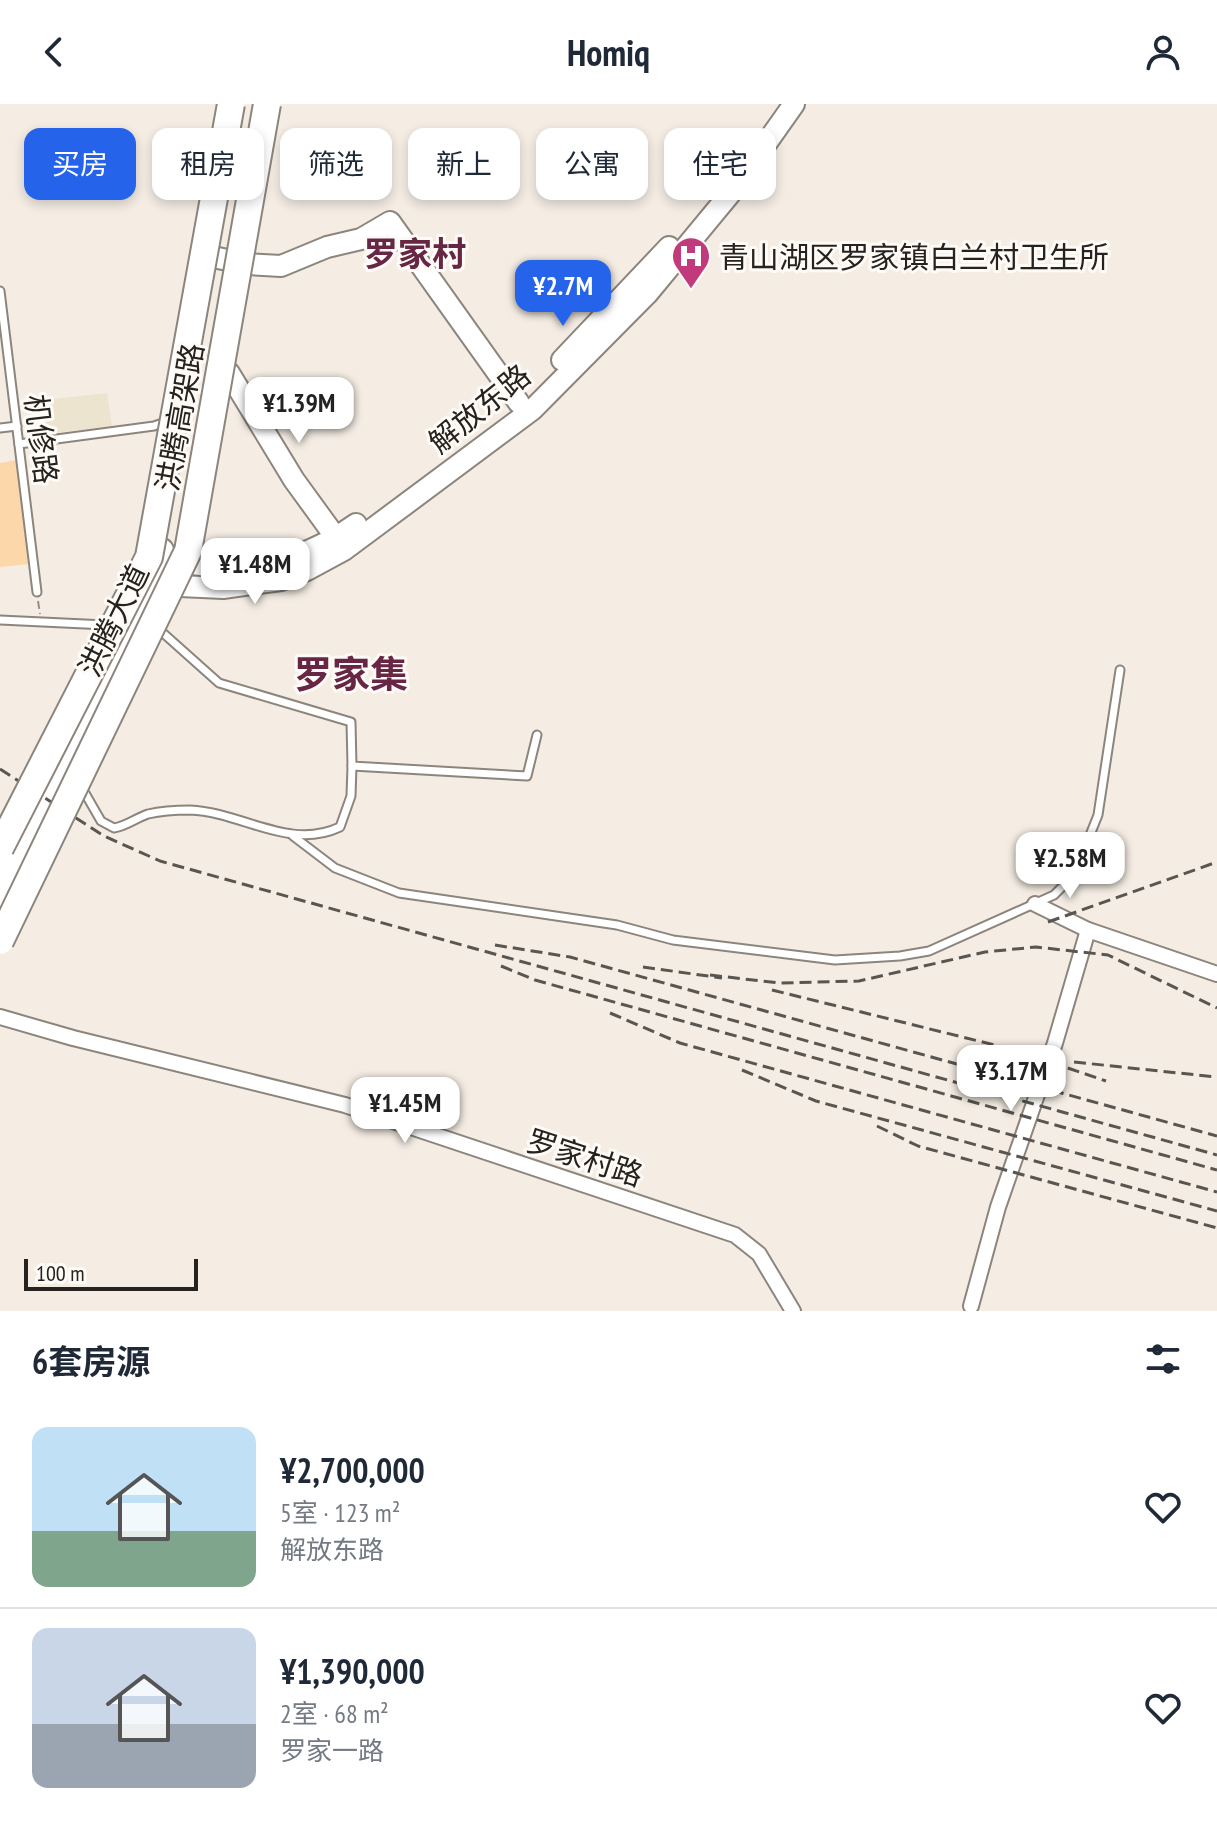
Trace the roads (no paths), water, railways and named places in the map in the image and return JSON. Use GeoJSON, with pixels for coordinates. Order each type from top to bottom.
{"type":"FeatureCollection","features":[{"type":"Feature","properties":{"kind":"highway","name":"洪腾高架路"},"geometry":{"type":"LineString","coordinates":[[0,848],[149,557],[231,104]]}},
{"type":"Feature","properties":{"kind":"highway","name":"洪腾高架路"},"geometry":{"type":"LineString","coordinates":[[0,941],[188,551],[267,104]]}},
{"type":"Feature","properties":{"kind":"main road","name":"洪腾大道"},"geometry":{"type":"LineString","coordinates":[[167,562],[188,400],[241,104]]}},
{"type":"Feature","properties":{"kind":"main road","name":"洪腾大道"},"geometry":{"type":"LineString","coordinates":[[0,908],[37,825],[167,562],[229,373],[276,104]]}},
{"type":"Feature","properties":{"kind":"main road","name":"解放东路"},"geometry":{"type":"LineString","coordinates":[[167,562],[227,567],[262,565],[341,544],[519,403],[636,284],[721,187],[778,104]]}},
{"type":"Feature","properties":{"kind":"main road","name":"解放东路"},"geometry":{"type":"LineString","coordinates":[[157,585],[223,588],[281,580],[341,544],[532,410],[648,293],[734,189],[794,104]]}},
{"type":"Feature","properties":{"kind":"main road"},"geometry":{"type":"LineString","coordinates":[[213,257],[247,264],[281,266],[327,247],[361,239],[390,222],[519,403]]}},
{"type":"Feature","properties":{"kind":"main road"},"geometry":{"type":"LineString","coordinates":[[229,373],[294,480],[341,544]]}},
{"type":"Feature","properties":{"kind":"main road"},"geometry":{"type":"LineString","coordinates":[[0,822],[37,825]]}},
{"type":"Feature","properties":{"kind":"main road","name":"洪腾大道"},"geometry":{"type":"LineString","coordinates":[[0,875],[37,825]]}},
{"type":"Feature","properties":{"kind":"street"},"geometry":{"type":"LineString","coordinates":[[1035,904],[1088,930],[1217,974]]}},
{"type":"Feature","properties":{"kind":"street"},"geometry":{"type":"LineString","coordinates":[[971,1306],[998,1207],[1055,1043],[1088,930]]}},
{"type":"Feature","properties":{"kind":"street","name":"罗家村路"},"geometry":{"type":"LineString","coordinates":[[0,1017],[345,1105],[735,1235],[759,1254],[793,1311]]}},
{"type":"Feature","properties":{"kind":"lane","name":"机修路"},"geometry":{"type":"LineString","coordinates":[[0,291],[37,592]]}},
{"type":"Feature","properties":{"kind":"lane"},"geometry":{"type":"LineString","coordinates":[[19,444],[154,426],[179,418],[188,400]]}},
{"type":"Feature","properties":{"kind":"lane"},"geometry":{"type":"LineString","coordinates":[[0,428],[17,426]]}},
{"type":"Feature","properties":{"kind":"lane"},"geometry":{"type":"LineString","coordinates":[[0,620],[136,627],[163,633],[219,683],[351,722],[354,778],[351,796],[340,827],[327,832],[293,836],[195,810],[144,815],[114,828],[101,821],[81,786]]}},
{"type":"Feature","properties":{"kind":"lane"},"geometry":{"type":"LineString","coordinates":[[293,836],[335,868],[399,893],[617,925],[673,940],[835,960],[929,951],[1054,895],[1074,875],[1098,815],[1120,670]]}},
{"type":"Feature","properties":{"kind":"lane"},"geometry":{"type":"LineString","coordinates":[[352,766],[527,776],[537,735]]}},
{"type":"Feature","properties":{"kind":"railway"},"geometry":{"type":"LineString","coordinates":[[0,769],[104,836],[160,861],[1217,1155]]}},
{"type":"Feature","properties":{"kind":"railway"},"geometry":{"type":"LineString","coordinates":[[1048,922],[1217,862]]}},
{"type":"Feature","properties":{"kind":"railway"},"geometry":{"type":"LineString","coordinates":[[495,945],[570,957],[1217,1136]]}},
{"type":"Feature","properties":{"kind":"railway"},"geometry":{"type":"LineString","coordinates":[[710,975],[779,983],[859,981],[985,952],[1036,947],[1108,955],[1217,1008]]}},
{"type":"Feature","properties":{"kind":"railway"},"geometry":{"type":"LineString","coordinates":[[501,966],[535,980],[1217,1170]]}},
{"type":"Feature","properties":{"kind":"railway"},"geometry":{"type":"LineString","coordinates":[[643,967],[722,978]]}},
{"type":"Feature","properties":{"kind":"railway"},"geometry":{"type":"LineString","coordinates":[[772,990],[1015,1050],[1106,1081]]}},
{"type":"Feature","properties":{"kind":"railway"},"geometry":{"type":"LineString","coordinates":[[610,1013],[680,1043],[1217,1192]]}},
{"type":"Feature","properties":{"kind":"railway"},"geometry":{"type":"LineString","coordinates":[[1074,1062],[1217,1077]]}},
{"type":"Feature","properties":{"kind":"railway"},"geometry":{"type":"LineString","coordinates":[[742,1070],[816,1101],[1217,1211]]}},
{"type":"Feature","properties":{"kind":"railway"},"geometry":{"type":"LineString","coordinates":[[877,1126],[918,1146],[1217,1228]]}},
{"type":"Feature","properties":{"kind":"place","name":"青山湖区罗家镇白兰村卫生所"},"geometry":{"type":"Point","coordinates":[691,290]}},
{"type":"Feature","properties":{"kind":"district","name":"罗家村"},"geometry":{"type":"Point","coordinates":[415,253]}},
{"type":"Feature","properties":{"kind":"district","name":"罗家集"},"geometry":{"type":"Point","coordinates":[351,673]}}]}
